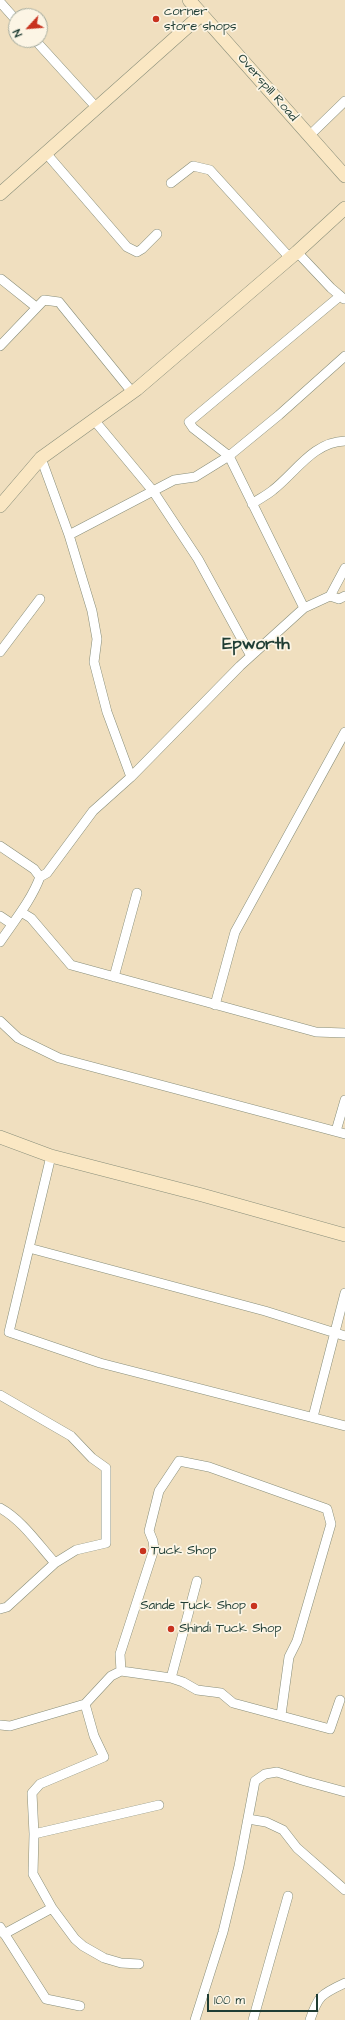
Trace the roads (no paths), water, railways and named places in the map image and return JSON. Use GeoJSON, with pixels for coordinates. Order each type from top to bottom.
{"type":"FeatureCollection","features":[{"type":"Feature","properties":{"kind":"street","name":"Overspill Road"},"geometry":{"type":"LineString","coordinates":[[189,0],[345,176]]}},
{"type":"Feature","properties":{"kind":"street"},"geometry":{"type":"LineString","coordinates":[[0,2],[8,11]]}},
{"type":"Feature","properties":{"kind":"street"},"geometry":{"type":"LineString","coordinates":[[0,194],[202,14]]}},
{"type":"Feature","properties":{"kind":"street"},"geometry":{"type":"LineString","coordinates":[[42,48],[96,107]]}},
{"type":"Feature","properties":{"kind":"street"},"geometry":{"type":"LineString","coordinates":[[309,136],[345,101]]}},
{"type":"Feature","properties":{"kind":"street"},"geometry":{"type":"LineString","coordinates":[[46,152],[127,247],[137,252],[157,234]]}},
{"type":"Feature","properties":{"kind":"street"},"geometry":{"type":"LineString","coordinates":[[171,183],[193,166],[210,170],[294,255],[343,298],[189,422],[193,428],[229,456],[304,608]]}},
{"type":"Feature","properties":{"kind":"street"},"geometry":{"type":"LineString","coordinates":[[0,506],[41,458],[132,392],[294,255],[345,208]]}},
{"type":"Feature","properties":{"kind":"street"},"geometry":{"type":"LineString","coordinates":[[1,279],[36,308]]}},
{"type":"Feature","properties":{"kind":"street"},"geometry":{"type":"LineString","coordinates":[[0,346],[44,300],[59,302],[132,392]]}},
{"type":"Feature","properties":{"kind":"street"},"geometry":{"type":"LineString","coordinates":[[69,535],[174,480],[195,477],[229,456],[279,415],[345,356]]}},
{"type":"Feature","properties":{"kind":"street"},"geometry":{"type":"LineString","coordinates":[[94,420],[152,492],[198,559],[251,656]]}},
{"type":"Feature","properties":{"kind":"street"},"geometry":{"type":"LineString","coordinates":[[252,504],[273,490],[309,455],[335,441],[345,441]]}},
{"type":"Feature","properties":{"kind":"street"},"geometry":{"type":"LineString","coordinates":[[41,458],[69,535],[92,611],[97,638],[94,662],[107,712],[131,777]]}},
{"type":"Feature","properties":{"kind":"street"},"geometry":{"type":"LineString","coordinates":[[0,942],[36,889],[40,877],[46,873],[93,811],[131,777],[251,656],[304,608],[330,596],[345,568]]}},
{"type":"Feature","properties":{"kind":"street"},"geometry":{"type":"LineString","coordinates":[[330,596],[339,599],[345,596]]}},
{"type":"Feature","properties":{"kind":"street"},"geometry":{"type":"LineString","coordinates":[[0,652],[40,599]]}},
{"type":"Feature","properties":{"kind":"street"},"geometry":{"type":"LineString","coordinates":[[215,1005],[235,932],[345,732]]}},
{"type":"Feature","properties":{"kind":"street"},"geometry":{"type":"LineString","coordinates":[[0,846],[34,869],[40,877]]}},
{"type":"Feature","properties":{"kind":"street"},"geometry":{"type":"LineString","coordinates":[[114,977],[137,893]]}},
{"type":"Feature","properties":{"kind":"street"},"geometry":{"type":"LineString","coordinates":[[21,912],[32,918],[72,965],[316,1032],[345,1033]]}},
{"type":"Feature","properties":{"kind":"street"},"geometry":{"type":"LineString","coordinates":[[0,916],[12,924]]}},
{"type":"Feature","properties":{"kind":"street"},"geometry":{"type":"LineString","coordinates":[[0,1021],[18,1038],[59,1058],[341,1132],[345,1100]]}},
{"type":"Feature","properties":{"kind":"street"},"geometry":{"type":"LineString","coordinates":[[0,1137],[51,1156],[202,1195],[345,1235]]}},
{"type":"Feature","properties":{"kind":"street"},"geometry":{"type":"LineString","coordinates":[[51,1156],[10,1332],[100,1363],[345,1426]]}},
{"type":"Feature","properties":{"kind":"street"},"geometry":{"type":"LineString","coordinates":[[29,1248],[265,1311],[345,1336]]}},
{"type":"Feature","properties":{"kind":"street"},"geometry":{"type":"LineString","coordinates":[[313,1417],[333,1332],[345,1293]]}},
{"type":"Feature","properties":{"kind":"street"},"geometry":{"type":"LineString","coordinates":[[0,1395],[71,1436],[92,1458],[106,1468],[106,1543],[76,1550],[55,1563],[7,1607],[0,1609]]}},
{"type":"Feature","properties":{"kind":"street"},"geometry":{"type":"LineString","coordinates":[[121,1671],[120,1654],[154,1549],[149,1531],[159,1491],[179,1460],[209,1467],[327,1510],[331,1524],[297,1641],[289,1657],[281,1715]]}},
{"type":"Feature","properties":{"kind":"street"},"geometry":{"type":"LineString","coordinates":[[0,1508],[22,1526],[55,1563]]}},
{"type":"Feature","properties":{"kind":"street"},"geometry":{"type":"LineString","coordinates":[[171,1678],[197,1581]]}},
{"type":"Feature","properties":{"kind":"street"},"geometry":{"type":"LineString","coordinates":[[0,1725],[10,1726],[85,1704],[111,1676],[121,1671],[171,1678],[183,1682],[197,1690],[221,1693],[233,1703],[281,1715],[330,1730],[340,1700]]}},
{"type":"Feature","properties":{"kind":"street"},"geometry":{"type":"LineString","coordinates":[[85,1704],[94,1736],[104,1757],[40,1784],[32,1793],[34,1834],[32,1874],[52,1908],[74,1939],[104,1958],[139,1964]]}},
{"type":"Feature","properties":{"kind":"street"},"geometry":{"type":"LineString","coordinates":[[195,2020],[222,1932],[248,1819],[255,1781],[265,1774],[277,1772],[345,1792]]}},
{"type":"Feature","properties":{"kind":"street"},"geometry":{"type":"LineString","coordinates":[[34,1834],[159,1805]]}},
{"type":"Feature","properties":{"kind":"street"},"geometry":{"type":"LineString","coordinates":[[248,1819],[266,1822],[283,1830],[297,1848],[345,1890]]}},
{"type":"Feature","properties":{"kind":"street"},"geometry":{"type":"LineString","coordinates":[[253,2020],[288,1896]]}},
{"type":"Feature","properties":{"kind":"street"},"geometry":{"type":"LineString","coordinates":[[52,1908],[2,1930],[46,1999],[80,2006]]}},
{"type":"Feature","properties":{"kind":"street"},"geometry":{"type":"LineString","coordinates":[[310,2020],[317,2000],[331,1990],[345,1983]]}},
{"type":"Feature","properties":{"kind":"place","name":"corner store shops"},"geometry":{"type":"Point","coordinates":[156,19]}},
{"type":"Feature","properties":{"kind":"place","name":"Tuck Shop"},"geometry":{"type":"Point","coordinates":[143,1551]}},
{"type":"Feature","properties":{"kind":"place","name":"Sande Tuck Shop"},"geometry":{"type":"Point","coordinates":[254,1606]}},
{"type":"Feature","properties":{"kind":"place","name":"Shindi Tuck Shop"},"geometry":{"type":"Point","coordinates":[171,1629]}},
{"type":"Feature","properties":{"kind":"district","name":"Epworth"},"geometry":{"type":"Point","coordinates":[256,645]}}]}
